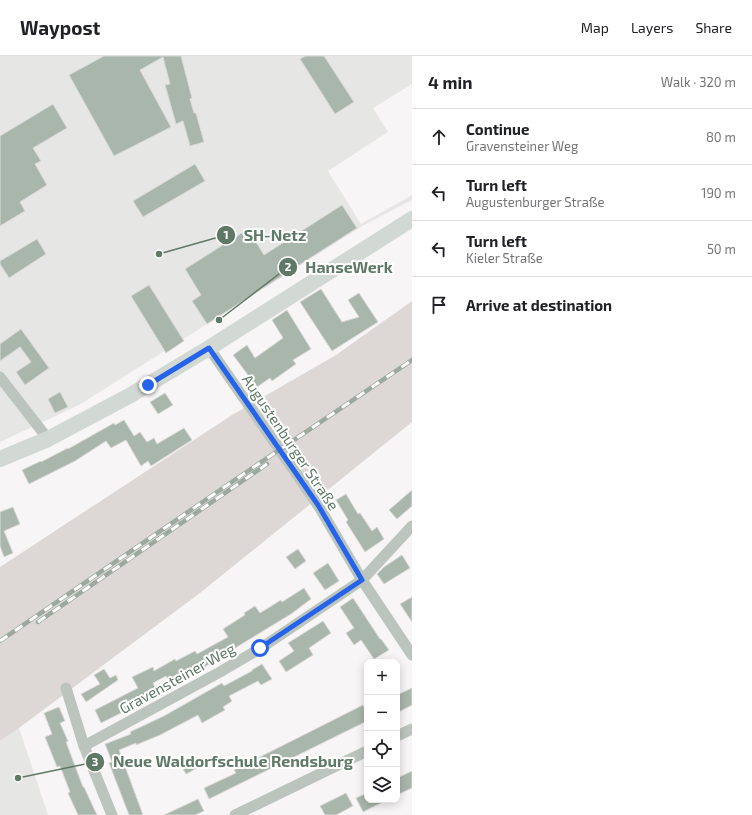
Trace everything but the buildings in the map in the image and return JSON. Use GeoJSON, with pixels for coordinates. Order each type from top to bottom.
{"type":"FeatureCollection","features":[{"type":"Feature","properties":{"kind":"main road"},"geometry":{"type":"LineString","coordinates":[[0,459],[48,439],[126,398],[209,348],[412,219]]}},
{"type":"Feature","properties":{"kind":"street","name":"Augustenburger Straße"},"geometry":{"type":"LineString","coordinates":[[209,348],[318,505],[362,580],[412,655]]}},
{"type":"Feature","properties":{"kind":"street"},"geometry":{"type":"LineString","coordinates":[[0,377],[48,439]]}},
{"type":"Feature","properties":{"kind":"street","name":"Gravensteiner Weg"},"geometry":{"type":"LineString","coordinates":[[84,746],[220,672],[260,648],[362,580],[412,526]]}},
{"type":"Feature","properties":{"kind":"street"},"geometry":{"type":"LineString","coordinates":[[66,688],[84,746],[112,815]]}},
{"type":"Feature","properties":{"kind":"street"},"geometry":{"type":"LineString","coordinates":[[400,735],[412,729]]}},
{"type":"Feature","properties":{"kind":"street"},"geometry":{"type":"LineString","coordinates":[[236,815],[364,752]]}},
{"type":"Feature","properties":{"kind":"shaded area"},"geometry":{"type":"Polygon","coordinates":[[[0,56],[412,56],[412,84],[373,108],[388,132],[328,171],[361,224],[412,195],[412,200],[364,225],[79,405],[0,442],[0,56]]]}},
{"type":"Feature","properties":{"kind":"shaded area"},"geometry":{"type":"Polygon","coordinates":[[[412,301],[412,422],[200,593],[0,741],[0,567],[232,415],[336,355],[412,301]]]}},
{"type":"Feature","properties":{"kind":"shaded area"},"geometry":{"type":"Polygon","coordinates":[[[19,728],[48,815],[0,815],[0,741],[19,728]]]}},
{"type":"Feature","properties":{"kind":"railway"},"geometry":{"type":"LineString","coordinates":[[0,641],[412,360]]}},
{"type":"Feature","properties":{"kind":"railway"},"geometry":{"type":"LineString","coordinates":[[38,622],[267,464]]}},
{"type":"Feature","properties":{"kind":"place","name":"SH-Netz"},"geometry":{"type":"Point","coordinates":[159,254]}},
{"type":"Feature","properties":{"kind":"place","name":"HanseWerk"},"geometry":{"type":"Point","coordinates":[219,320]}},
{"type":"Feature","properties":{"kind":"place","name":"Neue Waldorfschule Rendsburg"},"geometry":{"type":"Point","coordinates":[18,778]}},
{"type":"Feature","properties":{"kind":"route"},"geometry":{"type":"LineString","coordinates":[[148,385],[209,348],[318,505],[362,580],[260,648]]}}]}
